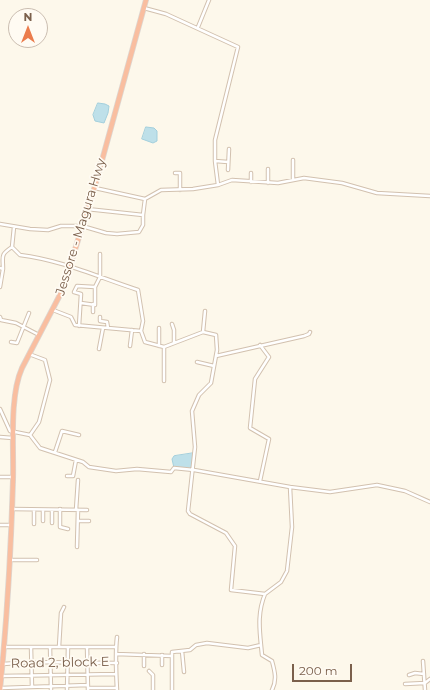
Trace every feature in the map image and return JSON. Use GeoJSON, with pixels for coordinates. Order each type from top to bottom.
{"type":"FeatureCollection","features":[{"type":"Feature","properties":{"kind":"highway","name":"Jessore - Magura Hwy"},"geometry":{"type":"LineString","coordinates":[[0,689],[4,664],[2,656],[4,647],[10,560],[14,430],[19,374],[62,291],[94,188],[146,0]]}},
{"type":"Feature","properties":{"kind":"street"},"geometry":{"type":"LineString","coordinates":[[198,28],[209,0]]}},
{"type":"Feature","properties":{"kind":"street"},"geometry":{"type":"LineString","coordinates":[[143,8],[166,14],[238,47],[215,140],[215,161],[218,185]]}},
{"type":"Feature","properties":{"kind":"street"},"geometry":{"type":"LineString","coordinates":[[228,149],[228,170]]}},
{"type":"Feature","properties":{"kind":"street"},"geometry":{"type":"LineString","coordinates":[[293,160],[293,179]]}},
{"type":"Feature","properties":{"kind":"street"},"geometry":{"type":"LineString","coordinates":[[215,161],[228,162]]}},
{"type":"Feature","properties":{"kind":"street"},"geometry":{"type":"LineString","coordinates":[[268,169],[268,183]]}},
{"type":"Feature","properties":{"kind":"street"},"geometry":{"type":"LineString","coordinates":[[175,173],[180,173],[180,190]]}},
{"type":"Feature","properties":{"kind":"street"},"geometry":{"type":"LineString","coordinates":[[251,173],[251,182]]}},
{"type":"Feature","properties":{"kind":"street"},"geometry":{"type":"LineString","coordinates":[[94,188],[145,199],[161,190],[180,190],[218,185],[232,180],[278,183],[304,178],[342,183],[377,193],[430,196]]}},
{"type":"Feature","properties":{"kind":"street"},"geometry":{"type":"LineString","coordinates":[[0,224],[14,227],[48,230],[61,226],[82,226],[106,233],[139,232],[143,225],[145,199]]}},
{"type":"Feature","properties":{"kind":"street"},"geometry":{"type":"LineString","coordinates":[[87,209],[143,215]]}},
{"type":"Feature","properties":{"kind":"street"},"geometry":{"type":"LineString","coordinates":[[12,247],[14,227]]}},
{"type":"Feature","properties":{"kind":"street"},"geometry":{"type":"LineString","coordinates":[[12,247],[20,255],[70,265],[138,290],[143,321],[141,331],[145,342],[164,348],[203,332],[216,335],[216,356],[211,383],[199,395],[192,411],[195,447],[194,470],[188,511],[190,514],[226,533],[235,546],[231,590],[265,594]]}},
{"type":"Feature","properties":{"kind":"street"},"geometry":{"type":"LineString","coordinates":[[0,287],[4,252],[12,247]]}},
{"type":"Feature","properties":{"kind":"street"},"geometry":{"type":"LineString","coordinates":[[92,312],[93,304],[95,305],[95,287],[100,277],[100,254]]}},
{"type":"Feature","properties":{"kind":"street"},"geometry":{"type":"LineString","coordinates":[[78,326],[82,303],[81,294],[74,292],[77,286],[95,287]]}},
{"type":"Feature","properties":{"kind":"street"},"geometry":{"type":"LineString","coordinates":[[82,303],[93,304]]}},
{"type":"Feature","properties":{"kind":"street"},"geometry":{"type":"LineString","coordinates":[[53,310],[71,317],[75,325],[78,326],[141,331]]}},
{"type":"Feature","properties":{"kind":"street"},"geometry":{"type":"LineString","coordinates":[[203,332],[205,311]]}},
{"type":"Feature","properties":{"kind":"street"},"geometry":{"type":"LineString","coordinates":[[11,342],[17,343],[29,313]]}},
{"type":"Feature","properties":{"kind":"street"},"geometry":{"type":"LineString","coordinates":[[100,317],[100,321],[107,322],[108,328]]}},
{"type":"Feature","properties":{"kind":"street"},"geometry":{"type":"LineString","coordinates":[[0,319],[16,323],[40,335]]}},
{"type":"Feature","properties":{"kind":"street"},"geometry":{"type":"LineString","coordinates":[[172,324],[174,330],[174,343]]}},
{"type":"Feature","properties":{"kind":"street"},"geometry":{"type":"LineString","coordinates":[[98,349],[103,328]]}},
{"type":"Feature","properties":{"kind":"street"},"geometry":{"type":"LineString","coordinates":[[159,346],[160,328]]}},
{"type":"Feature","properties":{"kind":"street"},"geometry":{"type":"LineString","coordinates":[[130,346],[132,330]]}},
{"type":"Feature","properties":{"kind":"street"},"geometry":{"type":"LineString","coordinates":[[216,356],[304,336],[310,332]]}},
{"type":"Feature","properties":{"kind":"street"},"geometry":{"type":"LineString","coordinates":[[260,346],[268,357],[255,379],[250,428],[269,439],[260,481]]}},
{"type":"Feature","properties":{"kind":"street"},"geometry":{"type":"LineString","coordinates":[[164,348],[164,381]]}},
{"type":"Feature","properties":{"kind":"street"},"geometry":{"type":"LineString","coordinates":[[29,354],[45,360],[50,380],[40,422],[30,435]]}},
{"type":"Feature","properties":{"kind":"street"},"geometry":{"type":"LineString","coordinates":[[197,362],[214,366]]}},
{"type":"Feature","properties":{"kind":"street"},"geometry":{"type":"LineString","coordinates":[[0,409],[10,431],[14,430],[30,435],[40,448],[83,462],[89,467],[116,471],[137,469],[171,472],[174,468],[194,470],[260,481],[290,488],[330,492],[377,485],[405,491],[430,502]]}},
{"type":"Feature","properties":{"kind":"street"},"geometry":{"type":"LineString","coordinates":[[55,452],[62,431],[78,436]]}},
{"type":"Feature","properties":{"kind":"street"},"geometry":{"type":"LineString","coordinates":[[0,437],[14,438]]}},
{"type":"Feature","properties":{"kind":"street"},"geometry":{"type":"LineString","coordinates":[[67,476],[73,476],[76,460]]}},
{"type":"Feature","properties":{"kind":"street"},"geometry":{"type":"LineString","coordinates":[[0,477],[13,477]]}},
{"type":"Feature","properties":{"kind":"street"},"geometry":{"type":"LineString","coordinates":[[77,547],[78,480]]}},
{"type":"Feature","properties":{"kind":"street"},"geometry":{"type":"LineString","coordinates":[[272,690],[276,684],[274,668],[272,661],[262,655],[259,622],[260,607],[265,594],[280,582],[287,571],[292,527],[290,488]]}},
{"type":"Feature","properties":{"kind":"street"},"geometry":{"type":"LineString","coordinates":[[12,509],[87,510]]}},
{"type":"Feature","properties":{"kind":"street"},"geometry":{"type":"LineString","coordinates":[[60,509],[60,527],[68,529]]}},
{"type":"Feature","properties":{"kind":"street"},"geometry":{"type":"LineString","coordinates":[[34,510],[34,524]]}},
{"type":"Feature","properties":{"kind":"street"},"geometry":{"type":"LineString","coordinates":[[43,510],[43,521]]}},
{"type":"Feature","properties":{"kind":"street"},"geometry":{"type":"LineString","coordinates":[[52,510],[52,523]]}},
{"type":"Feature","properties":{"kind":"street"},"geometry":{"type":"LineString","coordinates":[[78,521],[89,521]]}},
{"type":"Feature","properties":{"kind":"street"},"geometry":{"type":"LineString","coordinates":[[0,525],[11,525]]}},
{"type":"Feature","properties":{"kind":"street"},"geometry":{"type":"LineString","coordinates":[[10,560],[37,560]]}},
{"type":"Feature","properties":{"kind":"street"},"geometry":{"type":"LineString","coordinates":[[59,647],[61,613],[64,607]]}},
{"type":"Feature","properties":{"kind":"street"},"geometry":{"type":"LineString","coordinates":[[0,620],[6,622]]}},
{"type":"Feature","properties":{"kind":"street"},"geometry":{"type":"LineString","coordinates":[[0,689],[27,689],[32,687],[51,688],[67,686],[117,689],[117,663],[115,647],[117,637]]}},
{"type":"Feature","properties":{"kind":"street"},"geometry":{"type":"LineString","coordinates":[[172,690],[172,652],[190,650],[196,645],[207,643],[248,648],[261,645]]}},
{"type":"Feature","properties":{"kind":"street"},"geometry":{"type":"LineString","coordinates":[[4,647],[115,647]]}},
{"type":"Feature","properties":{"kind":"street"},"geometry":{"type":"LineString","coordinates":[[31,647],[32,687]]}},
{"type":"Feature","properties":{"kind":"street"},"geometry":{"type":"LineString","coordinates":[[50,647],[51,688]]}},
{"type":"Feature","properties":{"kind":"street"},"geometry":{"type":"LineString","coordinates":[[67,690],[68,647]]}},
{"type":"Feature","properties":{"kind":"street"},"geometry":{"type":"LineString","coordinates":[[88,647],[88,688]]}},
{"type":"Feature","properties":{"kind":"street"},"geometry":{"type":"LineString","coordinates":[[182,650],[184,672]]}},
{"type":"Feature","properties":{"kind":"street"},"geometry":{"type":"LineString","coordinates":[[116,654],[172,656]]}},
{"type":"Feature","properties":{"kind":"street"},"geometry":{"type":"LineString","coordinates":[[144,654],[144,666]]}},
{"type":"Feature","properties":{"kind":"street"},"geometry":{"type":"LineString","coordinates":[[162,655],[162,665]]}},
{"type":"Feature","properties":{"kind":"street"},"geometry":{"type":"LineString","coordinates":[[423,660],[425,690]]}},
{"type":"Feature","properties":{"kind":"street","name":"Road 2, block E"},"geometry":{"type":"LineString","coordinates":[[4,664],[32,662],[117,663]]}},
{"type":"Feature","properties":{"kind":"street"},"geometry":{"type":"LineString","coordinates":[[149,671],[153,675],[153,690]]}},
{"type":"Feature","properties":{"kind":"street"},"geometry":{"type":"LineString","coordinates":[[409,675],[415,673],[424,674]]}},
{"type":"Feature","properties":{"kind":"street"},"geometry":{"type":"LineString","coordinates":[[2,676],[116,674]]}},
{"type":"Feature","properties":{"kind":"street"},"geometry":{"type":"LineString","coordinates":[[405,684],[425,683],[430,679]]}},
{"type":"Feature","properties":{"kind":"water"},"geometry":{"type":"Polygon","coordinates":[[[98,103],[109,106],[104,123],[95,121],[93,115],[98,103]]]}},
{"type":"Feature","properties":{"kind":"water"},"geometry":{"type":"Polygon","coordinates":[[[146,127],[154,128],[157,131],[157,141],[153,143],[142,139],[146,127]]]}},
{"type":"Feature","properties":{"kind":"water"},"geometry":{"type":"Polygon","coordinates":[[[194,453],[192,469],[174,468],[172,459],[174,456],[194,453]]]}}]}
